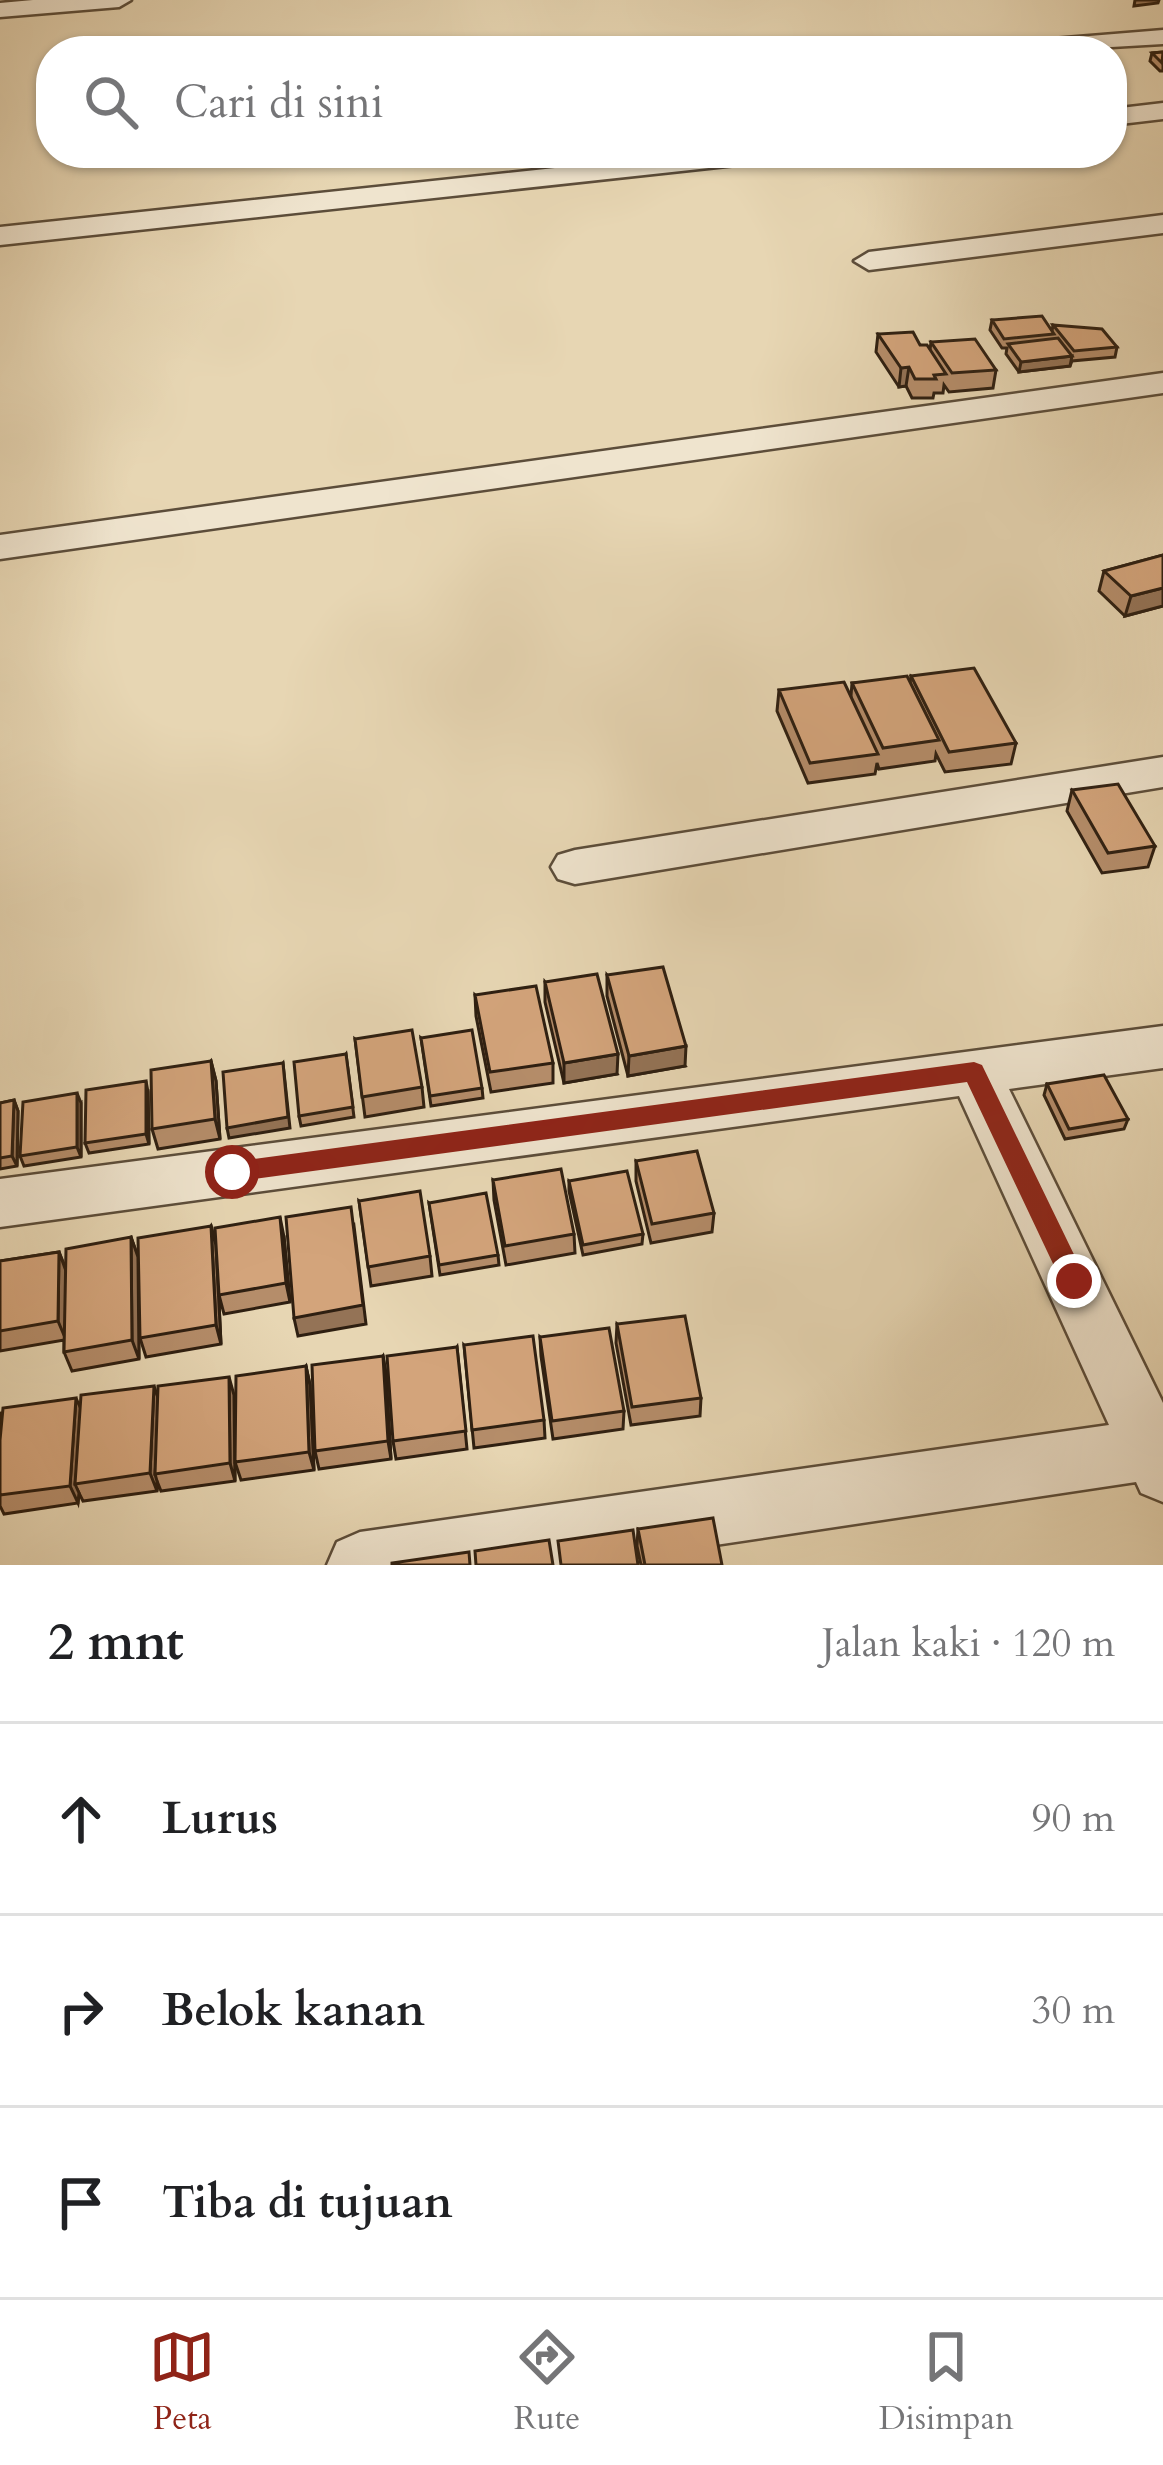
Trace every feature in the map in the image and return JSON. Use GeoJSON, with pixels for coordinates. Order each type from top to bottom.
{"type":"FeatureCollection","features":[{"type":"Feature","properties":{"kind":"street"},"geometry":{"type":"LineString","coordinates":[[0,10],[119,0]]}},
{"type":"Feature","properties":{"kind":"street"},"geometry":{"type":"LineString","coordinates":[[1127,41],[1163,38]]}},
{"type":"Feature","properties":{"kind":"street"},"geometry":{"type":"LineString","coordinates":[[1127,115],[1163,111]]}},
{"type":"Feature","properties":{"kind":"street"},"geometry":{"type":"LineString","coordinates":[[0,236],[633,168]]}},
{"type":"Feature","properties":{"kind":"street"},"geometry":{"type":"LineString","coordinates":[[869,261],[1163,224]]}},
{"type":"Feature","properties":{"kind":"street"},"geometry":{"type":"LineString","coordinates":[[0,548],[1163,383]]}},
{"type":"Feature","properties":{"kind":"street"},"geometry":{"type":"LineString","coordinates":[[575,866],[1163,772]]}},
{"type":"Feature","properties":{"kind":"street"},"geometry":{"type":"LineString","coordinates":[[0,1203],[1163,1047]]}},
{"type":"Feature","properties":{"kind":"street"},"geometry":{"type":"LineString","coordinates":[[360,1565],[1158,1460],[974,1071]]}},
{"type":"Feature","properties":{"kind":"building"},"geometry":{"type":"Polygon","coordinates":[[[1042,316],[1054,334],[1004,339],[992,320],[1042,316]]]}},
{"type":"Feature","properties":{"kind":"building"},"geometry":{"type":"Polygon","coordinates":[[[1053,325],[1102,329],[1117,347],[1074,351],[1053,325]]]}},
{"type":"Feature","properties":{"kind":"building"},"geometry":{"type":"Polygon","coordinates":[[[913,332],[946,374],[915,379],[909,367],[901,368],[878,334],[913,332]]]}},
{"type":"Feature","properties":{"kind":"building"},"geometry":{"type":"Polygon","coordinates":[[[1058,338],[1072,356],[1021,362],[1008,344],[1058,338]]]}},
{"type":"Feature","properties":{"kind":"building"},"geometry":{"type":"Polygon","coordinates":[[[975,339],[996,370],[952,373],[931,342],[975,339]]]}},
{"type":"Feature","properties":{"kind":"building"},"geometry":{"type":"Polygon","coordinates":[[[1163,555],[1163,588],[1131,596],[1104,571],[1163,555]]]}},
{"type":"Feature","properties":{"kind":"building"},"geometry":{"type":"Polygon","coordinates":[[[974,668],[1016,743],[949,752],[911,676],[974,668]]]}},
{"type":"Feature","properties":{"kind":"building"},"geometry":{"type":"Polygon","coordinates":[[[907,676],[939,740],[883,748],[852,683],[907,676]]]}},
{"type":"Feature","properties":{"kind":"building"},"geometry":{"type":"Polygon","coordinates":[[[844,682],[878,754],[810,763],[779,690],[844,682]]]}},
{"type":"Feature","properties":{"kind":"building"},"geometry":{"type":"Polygon","coordinates":[[[1118,784],[1155,846],[1108,853],[1072,790],[1118,784]]]}},
{"type":"Feature","properties":{"kind":"building"},"geometry":{"type":"Polygon","coordinates":[[[663,967],[686,1046],[629,1056],[607,975],[663,967]]]}},
{"type":"Feature","properties":{"kind":"building"},"geometry":{"type":"Polygon","coordinates":[[[597,974],[618,1054],[564,1063],[545,982],[597,974]]]}},
{"type":"Feature","properties":{"kind":"building"},"geometry":{"type":"Polygon","coordinates":[[[536,986],[553,1063],[490,1072],[475,995],[536,986]]]}},
{"type":"Feature","properties":{"kind":"building"},"geometry":{"type":"Polygon","coordinates":[[[412,1030],[422,1087],[362,1097],[355,1039],[412,1030]]]}},
{"type":"Feature","properties":{"kind":"building"},"geometry":{"type":"Polygon","coordinates":[[[472,1030],[482,1088],[430,1096],[421,1038],[472,1030]]]}},
{"type":"Feature","properties":{"kind":"building"},"geometry":{"type":"Polygon","coordinates":[[[346,1054],[353,1107],[299,1116],[294,1062],[346,1054]]]}},
{"type":"Feature","properties":{"kind":"building"},"geometry":{"type":"Polygon","coordinates":[[[211,1061],[215,1119],[152,1129],[151,1070],[211,1061]]]}},
{"type":"Feature","properties":{"kind":"building"},"geometry":{"type":"Polygon","coordinates":[[[283,1063],[288,1117],[227,1128],[223,1072],[283,1063]]]}},
{"type":"Feature","properties":{"kind":"building"},"geometry":{"type":"Polygon","coordinates":[[[1104,1075],[1128,1119],[1069,1129],[1047,1084],[1104,1075]]]}},
{"type":"Feature","properties":{"kind":"building"},"geometry":{"type":"Polygon","coordinates":[[[146,1081],[146,1134],[85,1143],[86,1090],[146,1081]]]}},
{"type":"Feature","properties":{"kind":"building"},"geometry":{"type":"Polygon","coordinates":[[[77,1093],[77,1147],[20,1156],[23,1102],[77,1093]]]}},
{"type":"Feature","properties":{"kind":"building"},"geometry":{"type":"Polygon","coordinates":[[[14,1100],[12,1156],[0,1158],[0,1103],[14,1100]]]}},
{"type":"Feature","properties":{"kind":"building"},"geometry":{"type":"Polygon","coordinates":[[[697,1151],[714,1213],[652,1224],[636,1161],[697,1151]]]}},
{"type":"Feature","properties":{"kind":"building"},"geometry":{"type":"Polygon","coordinates":[[[561,1169],[574,1234],[505,1246],[493,1180],[561,1169]]]}},
{"type":"Feature","properties":{"kind":"building"},"geometry":{"type":"Polygon","coordinates":[[[627,1171],[643,1234],[583,1245],[569,1181],[627,1171]]]}},
{"type":"Feature","properties":{"kind":"building"},"geometry":{"type":"Polygon","coordinates":[[[420,1191],[430,1256],[368,1267],[359,1201],[420,1191]]]}},
{"type":"Feature","properties":{"kind":"building"},"geometry":{"type":"Polygon","coordinates":[[[486,1193],[498,1255],[439,1265],[429,1203],[486,1193]]]}},
{"type":"Feature","properties":{"kind":"building"},"geometry":{"type":"Polygon","coordinates":[[[351,1207],[363,1305],[294,1318],[286,1217],[351,1207]]]}},
{"type":"Feature","properties":{"kind":"building"},"geometry":{"type":"Polygon","coordinates":[[[280,1217],[286,1283],[219,1295],[215,1228],[280,1217]]]}},
{"type":"Feature","properties":{"kind":"building"},"geometry":{"type":"Polygon","coordinates":[[[211,1226],[216,1325],[140,1338],[138,1238],[211,1226]]]}},
{"type":"Feature","properties":{"kind":"building"},"geometry":{"type":"Polygon","coordinates":[[[131,1237],[132,1340],[64,1352],[66,1249],[131,1237]]]}},
{"type":"Feature","properties":{"kind":"building"},"geometry":{"type":"Polygon","coordinates":[[[59,1252],[58,1321],[0,1331],[0,1261],[59,1252]]]}},
{"type":"Feature","properties":{"kind":"building"},"geometry":{"type":"Polygon","coordinates":[[[685,1316],[701,1398],[632,1407],[617,1324],[685,1316]]]}},
{"type":"Feature","properties":{"kind":"building"},"geometry":{"type":"Polygon","coordinates":[[[609,1328],[624,1411],[552,1421],[540,1337],[609,1328]]]}},
{"type":"Feature","properties":{"kind":"building"},"geometry":{"type":"Polygon","coordinates":[[[533,1336],[544,1420],[472,1430],[464,1345],[533,1336]]]}},
{"type":"Feature","properties":{"kind":"building"},"geometry":{"type":"Polygon","coordinates":[[[457,1347],[466,1431],[393,1441],[387,1356],[457,1347]]]}},
{"type":"Feature","properties":{"kind":"building"},"geometry":{"type":"Polygon","coordinates":[[[383,1356],[388,1441],[315,1451],[312,1365],[383,1356]]]}},
{"type":"Feature","properties":{"kind":"building"},"geometry":{"type":"Polygon","coordinates":[[[306,1366],[309,1452],[235,1462],[236,1376],[306,1366]]]}},
{"type":"Feature","properties":{"kind":"building"},"geometry":{"type":"Polygon","coordinates":[[[229,1377],[230,1463],[155,1474],[158,1386],[229,1377]]]}},
{"type":"Feature","properties":{"kind":"building"},"geometry":{"type":"Polygon","coordinates":[[[154,1386],[150,1473],[75,1484],[81,1395],[154,1386]]]}},
{"type":"Feature","properties":{"kind":"building"},"geometry":{"type":"Polygon","coordinates":[[[76,1398],[70,1486],[0,1495],[3,1408],[76,1398]]]}},
{"type":"Feature","properties":{"kind":"building"},"geometry":{"type":"Polygon","coordinates":[[[713,1518],[722,1565],[645,1565],[638,1529],[713,1518]]]}},
{"type":"Feature","properties":{"kind":"building"},"geometry":{"type":"Polygon","coordinates":[[[633,1530],[638,1565],[561,1565],[558,1541],[633,1530]]]}},
{"type":"Feature","properties":{"kind":"building"},"geometry":{"type":"Polygon","coordinates":[[[549,1540],[553,1565],[476,1565],[475,1551],[549,1540]]]}},
{"type":"Feature","properties":{"kind":"building"},"geometry":{"type":"Polygon","coordinates":[[[469,1552],[470,1565],[392,1565],[392,1563],[469,1552]]]}},
{"type":"Feature","properties":{"kind":"route"},"geometry":{"type":"LineString","coordinates":[[232,1172],[974,1071],[1074,1281]]}}]}
